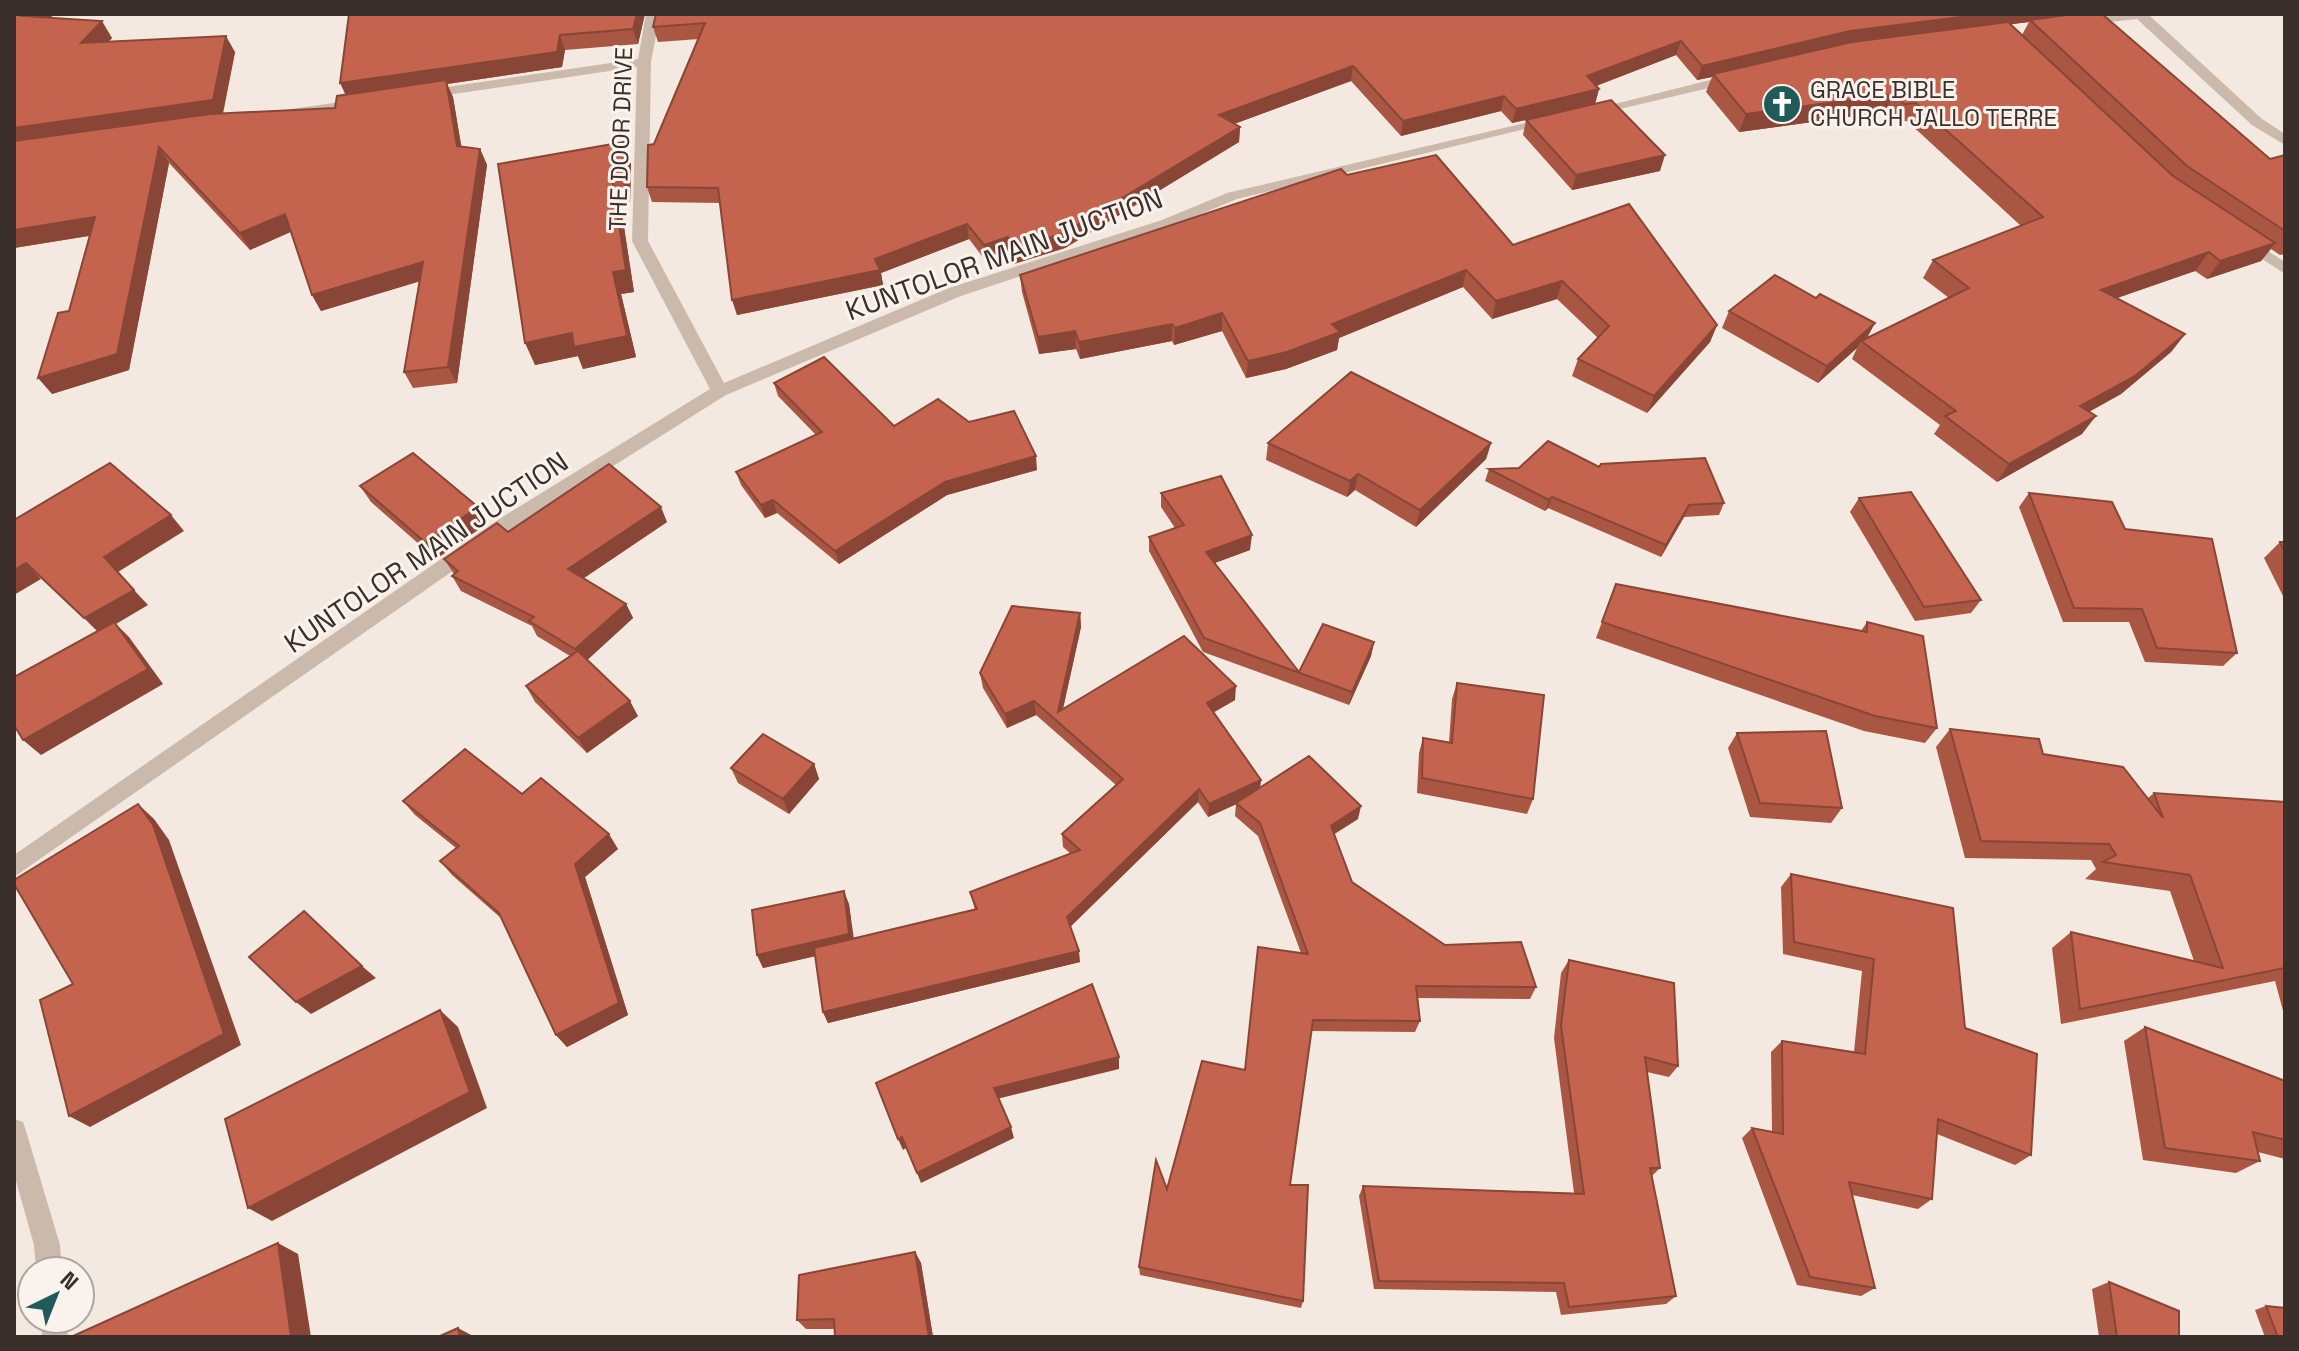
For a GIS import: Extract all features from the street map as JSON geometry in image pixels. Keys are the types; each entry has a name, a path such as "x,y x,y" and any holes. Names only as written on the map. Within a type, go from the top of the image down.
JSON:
{"street":[{"name":"THE DOOR DRIVE","path":"653,14 644,62 640,241 720,391"},
{"path":"2063,23 2143,14 2257,122 2285,141"},
{"path":"408,96 644,62"},
{"name":"KUNTOLOR MAIN JUCTION","path":"14,867 503,526 720,391 955,292 1167,223 1232,196 1752,74"},
{"path":"282,114 376,101"},
{"path":"2233,233 2285,269"},
{"path":"14,1131 48,1255"}],"building":[{"path":"14,14 102,21 81,43 226,36 213,100 14,128"},
{"path":"349,14 637,14 633,29 560,35 557,52 340,83"},
{"path":"656,14 1985,14 1850,31 1702,66 1681,41 1587,76 1599,89 1516,109 1504,96 1403,121 1353,66 1219,115 1240,127 1064,233 1012,249 1008,237 984,245 967,224 875,259 880,270 732,300 718,188 647,187 648,145 654,144 705,23 653,27"},
{"path":"2102,14 2270,159 2285,155 2285,231 2187,166 2030,20"},
{"path":"2008,22 2173,176 2275,243 2220,261 2209,252 2101,290 2185,334 2135,376 2080,406 2096,416 2009,464 1945,416 1956,411 1861,341 1969,288 1933,260 2043,217 1916,103 1904,104 1894,94 1746,114 1713,74 1852,42"},
{"path":"446,80 457,146 480,149 448,367 404,372 423,262 312,295 285,214 240,233 159,147 117,354 38,378 58,313 69,311 95,217 14,230 14,141 210,114 335,108 337,96"},
{"path":"1611,100 1665,155 1576,175 1526,120"},
{"path":"624,142 622,179 612,179 626,270 613,272 627,336 574,347 572,333 525,343 498,164"},
{"path":"1436,155 1513,245 1629,204 1717,325 1654,396 1578,359 1609,326 1562,281 1496,301 1466,270 1332,324 1340,332 1287,352 1248,361 1222,313 1175,328 1172,324 1079,342 1075,331 1038,337 1020,275 1341,169 1347,175"},
{"path":"1775,275 1816,298 1820,294 1875,323 1827,366 1729,311"},
{"path":"824,357 894,426 938,399 969,422 1014,411 1036,456 945,482 835,551 773,500 761,505 736,472 822,432 774,383"},
{"path":"1351,372 1491,443 1420,510 1358,474 1350,481 1268,443"},
{"path":"1548,441 1599,467 1601,464 1705,458 1724,503 1689,505 1666,545 1552,497 1549,500 1489,469 1519,468"},
{"path":"413,453 478,507 426,543 360,486"},
{"path":"110,463 171,515 104,557 134,590 84,618 26,563 14,570 14,520"},
{"path":"609,464 661,507 568,569 626,604 575,649 529,621 534,617 452,576 458,571 444,559 497,523 508,532"},
{"path":"1221,476 1252,535 1206,552 1299,672 1323,624 1374,642 1352,692 1204,638 1149,537 1184,525 1161,493"},
{"path":"1911,492 1981,600 1924,607 1859,498"},
{"path":"2029,493 2112,502 2125,529 2212,539 2237,653 2157,648 2142,609 2074,608"},
{"path":"1616,584 1867,632 1867,622 1923,636 1937,728 1875,716 1602,622"},
{"path":"1012,606 1080,613 1058,712 1184,636 1236,686 1207,703 1261,780 1209,804 1199,789 1067,917 1079,951 823,1012 814,948 977,909 970,892 1080,850 1062,834 1123,779 1034,701 1005,714 980,673"},
{"path":"114,622 148,669 23,740 14,725 14,677"},
{"path":"578,651 630,701 578,738 526,686"},
{"path":"1457,683 1544,695 1533,799 1422,778 1423,738 1452,743"},
{"path":"1950,729 2039,739 2043,754 2123,767 2163,818 2154,793 2285,802 2285,968 2080,1009 2071,932 2223,968 2190,875 2103,862 2116,855 2109,844 1981,841"},
{"path":"1826,731 1842,808 1760,803 1737,733"},
{"path":"763,734 814,764 783,799 731,768"},
{"path":"465,749 522,794 541,778 609,834 575,864 619,1003 556,1035 499,913 440,861 459,846 403,801"},
{"path":"1309,756 1361,806 1331,826 1352,882 1445,945 1521,942 1536,987 1416,986 1420,1021 1313,1020 1290,1185 1308,1185 1303,1301 1139,1267 1156,1160 1167,1189 1202,1061 1245,1070 1258,947 1308,954 1260,823 1236,803"},
{"path":"138,804 153,825 224,1034 69,1116 40,1000 73,984 14,880"},
{"path":"1791,874 1953,908 1965,1028 2037,1054 2031,1155 1938,1119 1932,1199 1849,1182 1875,1288 1810,1277 1752,1128 1783,1134 1782,1041 1865,1054 1874,959 1794,942"},
{"path":"844,891 849,934 757,955 752,910"},
{"path":"304,911 362,966 296,1002 249,957"},
{"path":"1569,960 1674,983 1678,1066 1645,1057 1660,1168 1650,1168 1676,1296 1569,1307 1564,1283 1379,1281 1363,1186 1584,1194 1561,1026"},
{"path":"1092,984 1119,1057 994,1088 1011,1127 917,1173 902,1137 898,1139 876,1083"},
{"path":"440,1010 470,1092 248,1208 225,1119"},
{"path":"2145,1027 2285,1081 2285,1140 2253,1132 2260,1161 2165,1148"},
{"path":"278,1243 291,1337 71,1337 96,1335 96,1326"},
{"path":"915,1252 929,1337 835,1337 834,1319 797,1320 799,1275"},
{"path":"2109,1282 2179,1311 2179,1337 2117,1337"},
{"path":"2266,1306 2285,1308 2285,1337 2278,1337"},
{"path":"458,1328 460,1337 438,1337"}],"place":[{"name":"GRACE BIBLE CHURCH JALLO TERRE","path":"1782,104"}]}
